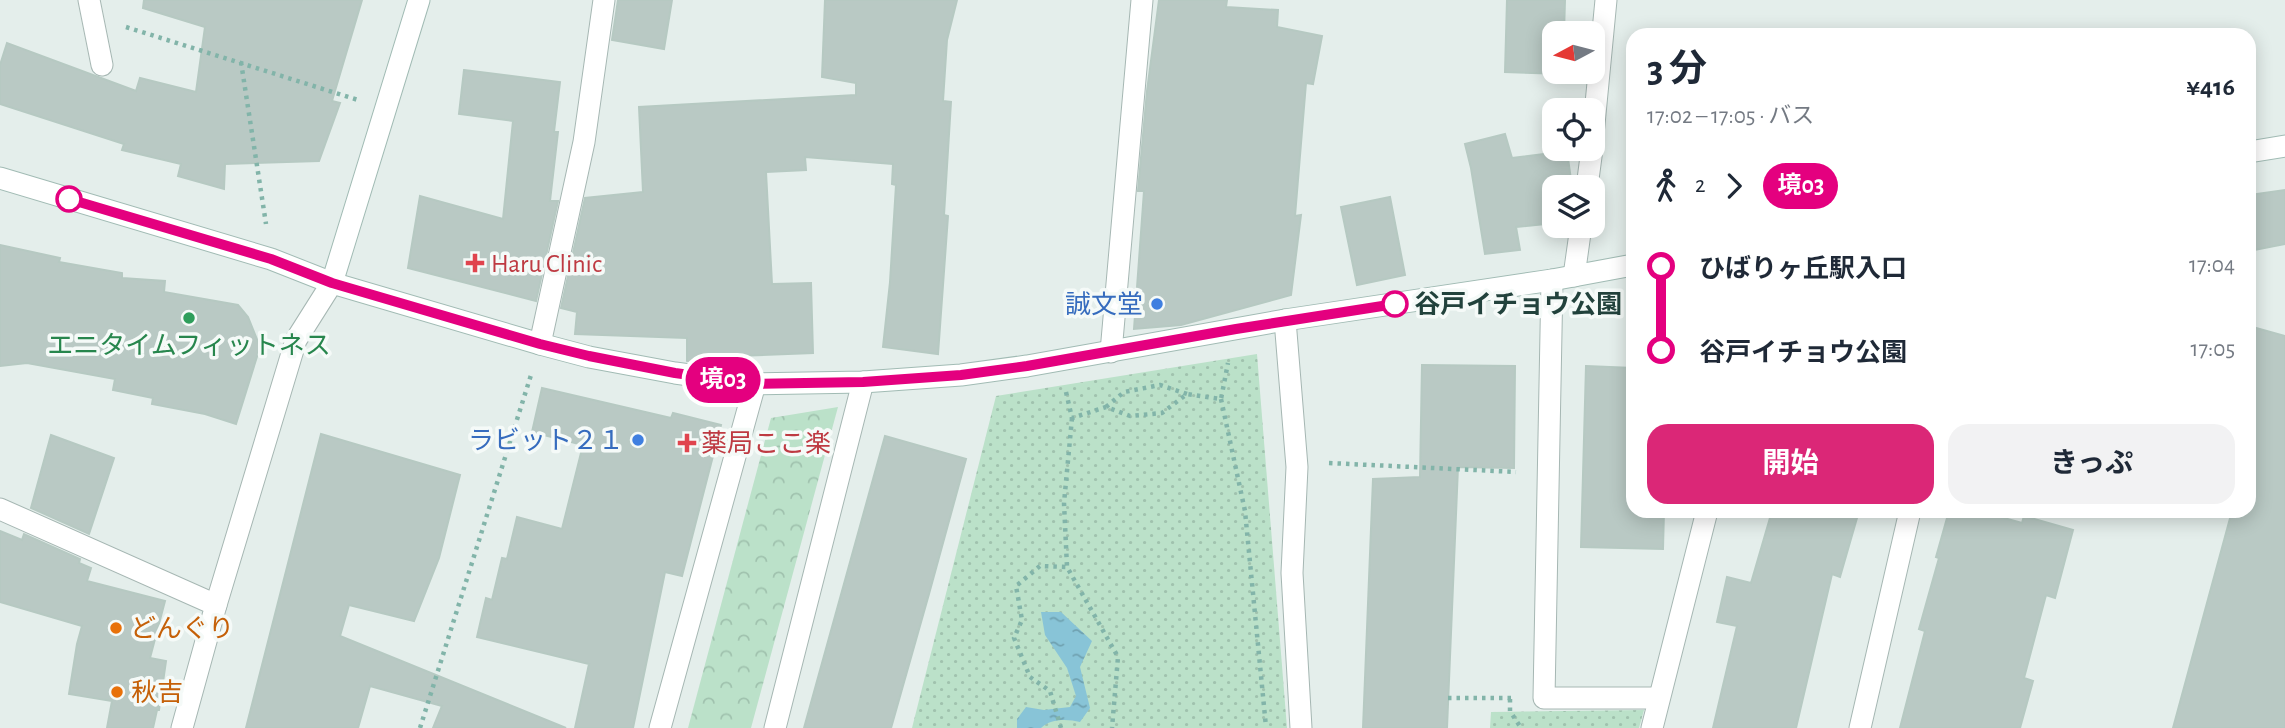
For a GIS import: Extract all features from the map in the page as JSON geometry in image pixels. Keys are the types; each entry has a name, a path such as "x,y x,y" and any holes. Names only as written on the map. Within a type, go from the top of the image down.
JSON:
{"street":[{"path":"182,728 296,340 332,283 419,0"},
{"path":"540,344 584,142 604,0"},
{"path":"1111,352 1142,0"},
{"path":"1597,98 1606,0"},
{"path":"91,9 102,65"},
{"path":"2256,151 2285,146"},
{"path":"0,178 271,259 332,283 540,344 675,373 755,384 863,382 961,375 1626,266"},
{"path":"1574,276 1579,238"},
{"path":"1552,280 1544,698 1660,698"},
{"path":"1286,320 1297,467 1292,573 1301,728"},
{"path":"775,728 863,382"},
{"path":"660,728 755,384"},
{"path":"0,509 216,605"},
{"path":"1652,728 1705,518"},
{"path":"1860,728 1908,518"}],"path":[{"path":"91,9 385,109"},
{"path":"241,62 271,259"},
{"path":"1236,329 1221,399 1245,511 1266,728"},
{"path":"419,728 540,344"},
{"path":"1058,361 1072,418 1064,503 1068,567 1118,657 1112,728"},
{"path":"1072,418 1107,407 1124,392 1160,385 1187,394 1221,399"},
{"path":"1107,407 1130,416 1162,413 1187,394"},
{"path":"1321,462 1548,473"},
{"path":"1060,728 1050,691 1030,677 1014,638 1022,620 1016,586 1040,566 1068,567"},
{"path":"1448,698 1544,698"},
{"path":"1510,698 1510,711 1521,728"}],"green space":[{"path":"1257,354 1287,728 912,728 996,396"},
{"path":"838,407 751,728 688,728 771,418"},
{"path":"1644,710 1639,728 1490,728 1491,712"}],"water":[{"path":"1041,612 1061,612 1092,641 1080,667 1090,708 1080,722 1060,720 1041,728 1017,728 1017,719 1026,707 1044,710 1070,707 1076,696 1067,668 1045,635"}],"building":[{"path":"144,0 362,0 332,101 340,103 319,161 225,164 224,189 178,176 181,164 122,150 124,144 0,104 0,65 7,43 136,91 140,78 196,92 205,27 143,8"},
{"path":"618,0 672,0 664,49 612,40"},
{"path":"825,0 957,0 947,40 943,101 951,102 944,215 948,216 938,354 883,347 896,185 892,184 893,164 805,157 806,170 766,172 772,284 811,283 813,353 736,356 736,364 709,364 687,361 687,338 575,334 577,312 561,308 585,198 643,192 639,107 856,95 856,83 822,77"},
{"path":"1159,0 1227,0 1226,7 1278,10 1277,27 1322,36 1313,84 1306,83 1295,216 1301,215 1291,295 1181,325 1134,329 1144,191 1138,191"},
{"path":"1507,0 1565,0 1564,21 1542,21 1542,73 1505,72"},
{"path":"464,70 560,82 554,132 558,132 550,201 558,201 536,301 408,268 420,196 503,219 513,121 459,114"},
{"path":"1505,134 1512,158 1542,154 1542,161 1568,161 1570,175 1542,175 1542,224 1516,227 1520,250 1485,254 1465,144"},
{"path":"2285,190 2285,244 2256,250 2256,194"},
{"path":"1390,197 1405,275 1357,285 1341,207"},
{"path":"0,245 60,258 59,262 122,273 122,278 165,281 164,292 238,305 248,317 260,347 236,424 205,414 152,404 153,398 113,390 115,379 27,363 0,366"},
{"path":"2256,328 2285,336 2285,728 2173,728 2230,518 2256,518"},
{"path":"1422,365 1515,366 1514,468 1458,467 1447,728 1363,728 1373,479 1420,477"},
{"path":"1586,366 1626,368 1626,518 1664,518 1663,549 1581,547"},
{"path":"542,388 671,418 673,413 721,425 682,576 665,572 633,728 575,728 589,664 477,637 486,598 492,600 502,558 507,559 517,517 562,529 583,445 532,432"},
{"path":"321,434 460,475 439,558 414,621 349,605 340,636 566,728 433,728 442,706 370,686 358,728 246,728"},
{"path":"51,435 114,458 89,534 31,508"},
{"path":"885,436 966,459 929,594 891,728 804,728"},
{"path":"1770,518 1857,518 1840,577 1832,574 1796,728 1713,728 1737,626 1717,622 1727,577 1751,583"},
{"path":"1947,518 2004,518 2022,523 2023,518 2031,518 2073,530 2055,598 2046,595 2024,678 2033,681 2020,728 1900,728 1925,631 1919,629 1939,558 1936,557"},
{"path":"0,531 22,540 24,534 80,559 79,563 91,568 87,581 165,601 150,658 166,661 159,710 153,728 107,728 112,701 69,694 82,626 0,602"}],"bus line":[{"name":"境03","path":"69,199 271,259 332,283 540,344 675,373 755,384 863,382 961,375 1395,304"}],"place":[{"name":"Haru Clinic","path":"475,263"},
{"name":"誠文堂","path":"1157,304"},
{"name":"谷戸イチョウ公園","path":"1395,304"},
{"name":"エニタイムフィットネス","path":"189,318"},
{"name":"ラビット２１","path":"638,440"},
{"name":"薬局ここ楽","path":"687,443"},
{"name":"どんぐり","path":"116,628"},
{"name":"秋吉","path":"117,692"}]}
